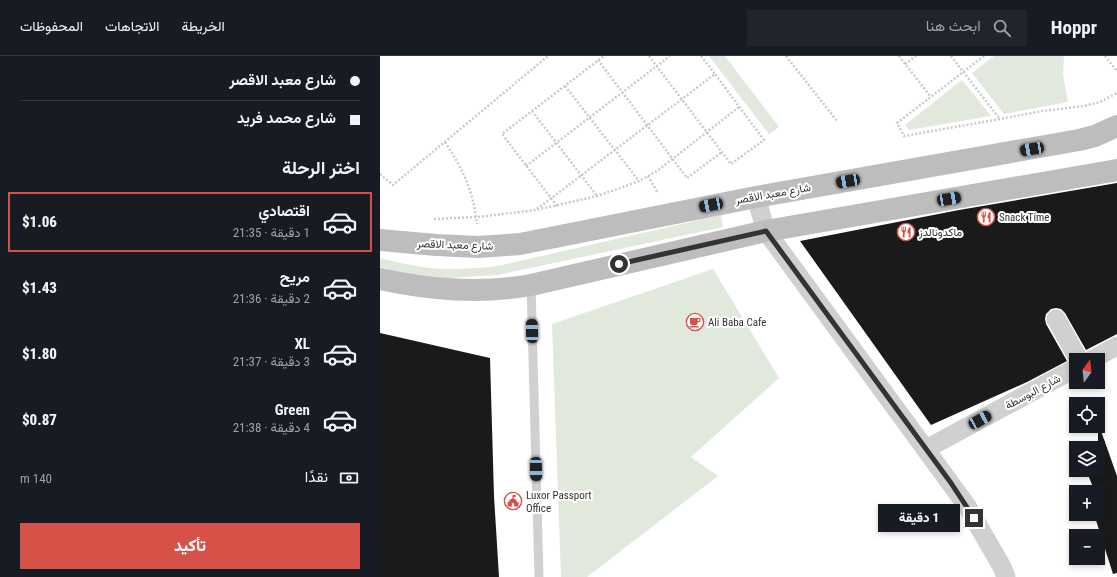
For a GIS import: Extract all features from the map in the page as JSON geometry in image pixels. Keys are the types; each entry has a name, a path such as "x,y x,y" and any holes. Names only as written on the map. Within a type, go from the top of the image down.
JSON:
{"main road":[{"name":"شارع معبد الاقصر","path":"380,240 479,247 520,244 756,197 1079,140 1095,136 1117,126"},
{"path":"380,279 426,287 452,289 504,289 531,285 766,231 1117,170"}],"street":[{"path":"756,197 766,231 967,506 1002,567 1006,577"},
{"path":"1056,319 1075,353"},
{"path":"1104,353 1117,346"},
{"name":"شارع البوسطة","path":"926,449 1069,372"}],"lane":[{"path":"531,285 539,577"}],"path":[{"path":"380,174 393,185 548,56"},
{"path":"558,206 502,134 604,56"},
{"path":"649,56 731,164 764,140 701,56"},
{"path":"526,166 670,56"},
{"path":"786,56 837,121"},
{"path":"899,56 931,97"},
{"path":"905,64 916,56"},
{"path":"951,56 1000,120"},
{"path":"984,56 897,123 904,136 1000,120 1042,111 1084,106 1100,102 1117,93"},
{"path":"1105,56 1117,71"},
{"path":"598,60 687,178 722,152"},
{"path":"536,210 715,74"},
{"path":"565,86 639,181"},
{"path":"426,220 476,218 558,206 597,196 639,181 657,170 739,107"},
{"path":"532,111 597,196"},
{"path":"445,142 467,181 472,196 479,247"}],"shaded area":[{"path":"709,56 725,56 779,127 769,134"},
{"path":"994,56 1064,56 1063,75 1068,102 1004,114 972,73"},
{"path":"962,80 991,116 909,130 905,125"},
{"path":"721,215 723,227 498,275 448,278 404,273 380,267 380,258 437,269 467,269 498,266"},
{"path":"713,269 779,378 691,457 718,476 587,577 561,577 552,324"}],"building":[{"path":"1117,183 1117,334 1086,350 1065,313 1061,309 1051,309 1046,314 1046,324 1067,361 1027,382 931,425 800,241 959,210"},
{"path":"380,333 490,358 494,496 499,577 380,577"},
{"path":"1098,433 1102,433 1105,441 1098,441"},
{"path":"1105,442 1117,476 1117,573 1113,574 1105,549 1105,529 1099,529 1096,521 1105,521 1105,485 1092,485 1089,477 1105,477"}],"place":[{"name":"Snack Time","path":"986,217"},
{"name":"ماكدونالدز","path":"906,232"},
{"name":"Ali Baba Cafe","path":"695,322"},
{"name":"Luxor Passport Office","path":"513,501"}],"route":[{"path":"619,264 766,231 951,483 974,518"}]}
